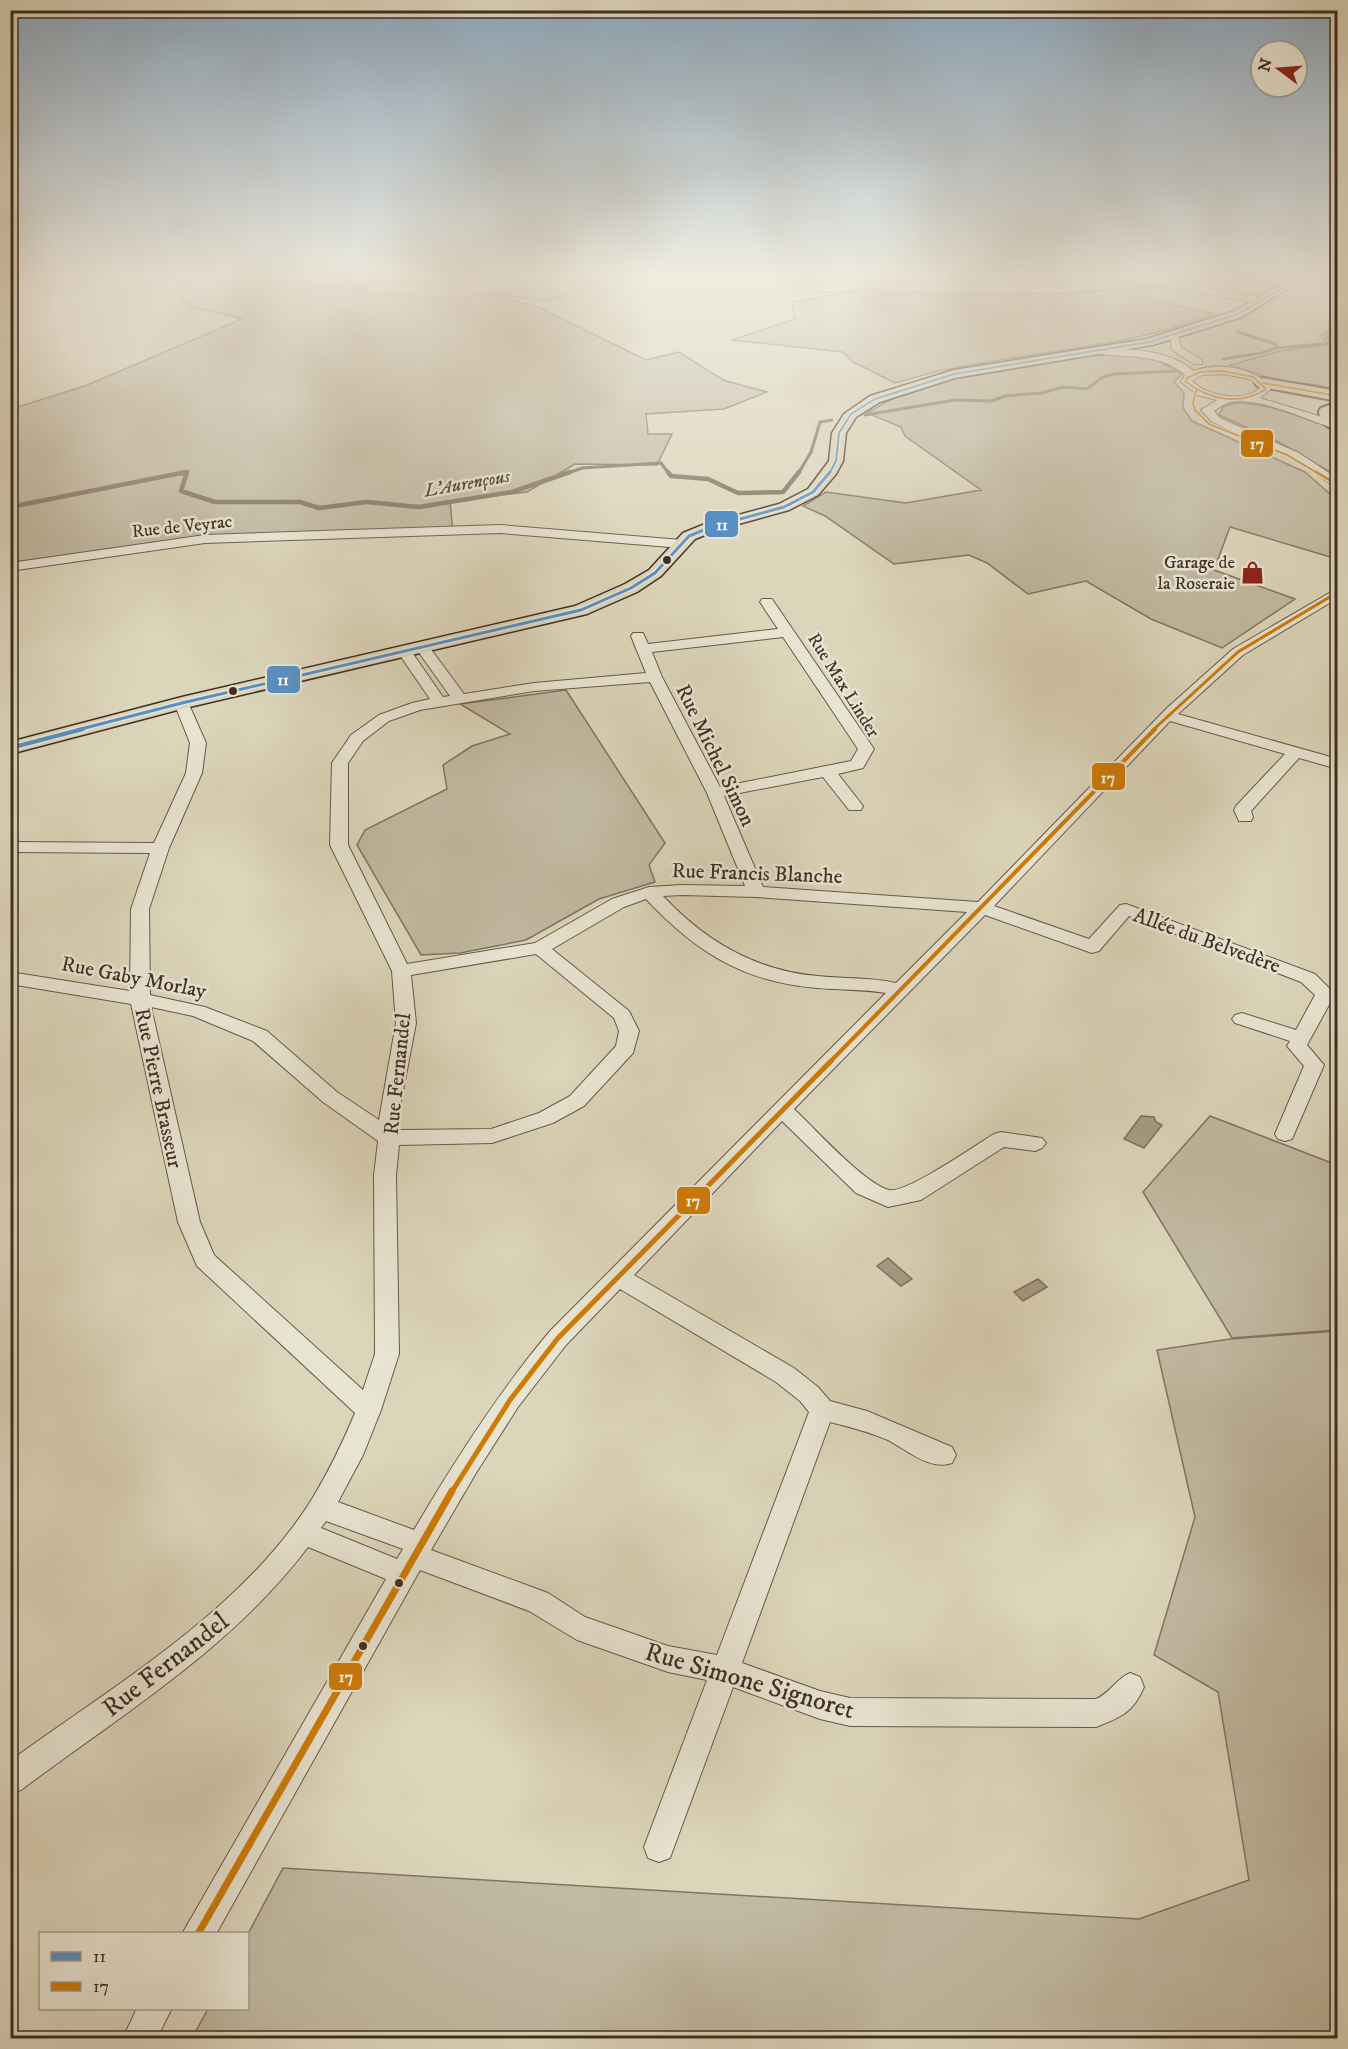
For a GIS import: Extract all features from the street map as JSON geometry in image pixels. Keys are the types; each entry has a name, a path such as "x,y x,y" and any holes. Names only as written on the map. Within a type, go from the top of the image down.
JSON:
{"highway":[{"path":"1264,388 1338,398"},
{"path":"1336,425 1327,417 1327,411 1338,407"}],"main road":[{"path":"10,748 182,703 581,610 631,588 656,573 689,536 711,527 784,507 813,492 831,471 836,461 839,433 851,414 875,399 914,385 975,371"}],"street":[{"path":"1188,371 1192,375"},
{"path":"1293,410 1247,375 1223,371 1192,375 1187,378 1186,382 1196,391 1229,398 1247,398 1293,410 1336,425"},
{"path":"1247,398 1264,388"},
{"path":"1196,391 1192,398 1194,410 1203,421 1255,441 1322,473"},
{"path":"1229,398 1207,410 1209,415 1215,420 1295,455 1338,485"},
{"name":"Rue de Veyrac","path":"10,567 205,539 500,529 682,544"},
{"path":"199,1932 412,1558 496,1417 524,1377 558,1338 1168,716 1238,652 1338,592"},
{"name":"Rue Max Linder","path":"715,793 857,765 866,749 766,603"},
{"name":"Rue Max Linder","path":"641,642 787,632"},
{"name":"Rue Michel Simon","path":"641,642 655,677 715,793 756,892"},
{"path":"413,649 450,700"},
{"path":"413,649 450,700"},
{"name":"Rue Fernandel","path":"10,1779 194,1645 242,1604 275,1569 321,1508 350,1455 369,1410 387,1354 385,1175 390,1138 388,1112 406,1023 401,971 339,845 340,763 357,738 384,718 417,706 534,687 655,677"},
{"name":"Rue Pierre Brasseur","path":"182,703 198,743 197,753 194,774 160,848 140,909 140,999 189,1222 205,1260 369,1410"},
{"path":"1168,716 1338,764"},
{"path":"1245,817 1242,810 1296,752"},
{"path":"827,771 855,806"},
{"path":"10,847 160,848"},
{"name":"Rue Francis Blanche","path":"401,971 540,948 618,903 649,892 682,890 756,892 982,908"},
{"path":"649,892 685,929 724,955 766,972 805,981 882,984 900,991"},
{"name":"Allée du Belvedère","path":"982,908 1092,947 1126,909 1308,978 1325,994 1301,1038"},
{"path":"390,1138 492,1136 546,1118 577,1101 626,1048 629,1031 622,1015 540,948"},
{"name":"Rue Gaby Morlay","path":"10,978 198,1011 260,1036 330,1097 390,1138"},
{"path":"1242,1019 1301,1038 1297,1047 1314,1065 1285,1134"},
{"path":"783,1110 864,1187 888,1199 914,1194 1001,1139 1035,1143"},
{"path":"619,1277 785,1375 809,1394 822,1410 858,1418 897,1433 927,1450 943,1455"},
{"path":"659,1847 822,1410"},
{"path":"321,1508 412,1558"},
{"path":"304,1533 412,1558"},
{"name":"Rue Simone Signoret","path":"412,1558 538,1602 577,1627 668,1659 725,1670 820,1705 850,1712 1096,1713 1114,1706 1130,1687"},
{"path":"139,2038 155,2010"}],"shaded area":[{"path":"121,371 708,371 723,380 767,392 724,409 646,414 648,434 672,434 657,465 575,464 527,492 450,501 453,533 193,537 11,565 11,409 85,386"},
{"path":"870,371 940,371 938,371 895,383"},
{"path":"1000,371 1176,371 1182,374 1174,382 1184,393 1183,408 1192,421 1305,472 1338,501 1337,559 1230,527 1214,570 1295,599 1222,648 1151,619 1086,581 1028,594 987,563 969,555 894,564 825,516 803,506 826,492 906,503 981,490 905,436 901,427 867,413 897,396 956,378"},
{"path":"1248,371 1337,371 1337,391 1317,385 1280,381"},
{"path":"1234,403 1273,408 1337,430 1337,476 1275,440 1219,415 1223,407"},
{"path":"566,690 665,843 649,865 655,882 599,899 526,940 460,953 421,955 357,845 365,830 447,789 443,765 472,746 510,734 460,704"},
{"path":"1141,1116 1154,1117 1156,1122 1162,1125 1144,1148 1124,1139"},
{"path":"1210,1116 1337,1165 1337,1330 1232,1338 1143,1192"},
{"path":"888,1258 912,1279 901,1286 877,1266"},
{"path":"1038,1279 1047,1287 1023,1301 1014,1292"},
{"path":"1337,1331 1337,2038 192,2038 207,2010 249,2010 249,1932 283,1868 1139,1919 1249,1880 1218,1692 1154,1655 1195,1517 1157,1350 1230,1339"}],"waterway":[{"name":"L'Aurençous","path":"865,415 955,400 992,401 1005,396 1042,393 1063,387 1087,389 1103,377 1114,374 1175,371"},
{"name":"L'Aurençous","path":"798,474 811,452 820,422 832,420"},
{"name":"L'Aurençous","path":"565,474 582,468 661,463 669,474"},
{"name":"L'Aurençous","path":"10,507 186,472"},
{"name":"L'Aurençous","path":"187,472 181,491 215,502 300,502 319,508 367,502 419,507 512,492 570,472"},
{"name":"L'Aurençous","path":"668,472 671,476 708,479 738,493 783,492 799,472"},
{"name":"L'Aurençous","path":"178,474 186,474"}],"transit line":[{"name":"11","path":"10,748 182,703 581,610 631,588 655,573 689,536 711,527 784,507 813,492 831,471 836,461 839,433 851,414 875,399 954,374 975,371"},
{"name":"17","path":"1223,371 1253,377 1266,389 1247,398 1225,399 1204,393 1186,382 1187,378 1200,372 1223,371"},
{"name":"17","path":"1263,383 1338,396"},
{"name":"17","path":"1196,391 1193,403 1195,410 1209,424 1287,455 1338,485"},
{"name":"17","path":"199,1932 467,1465 510,1400 558,1338 982,908 1172,711 1238,652 1338,592"}],"place":[{"name":"Garage de la Roseraie","path":"1253,572"}]}
